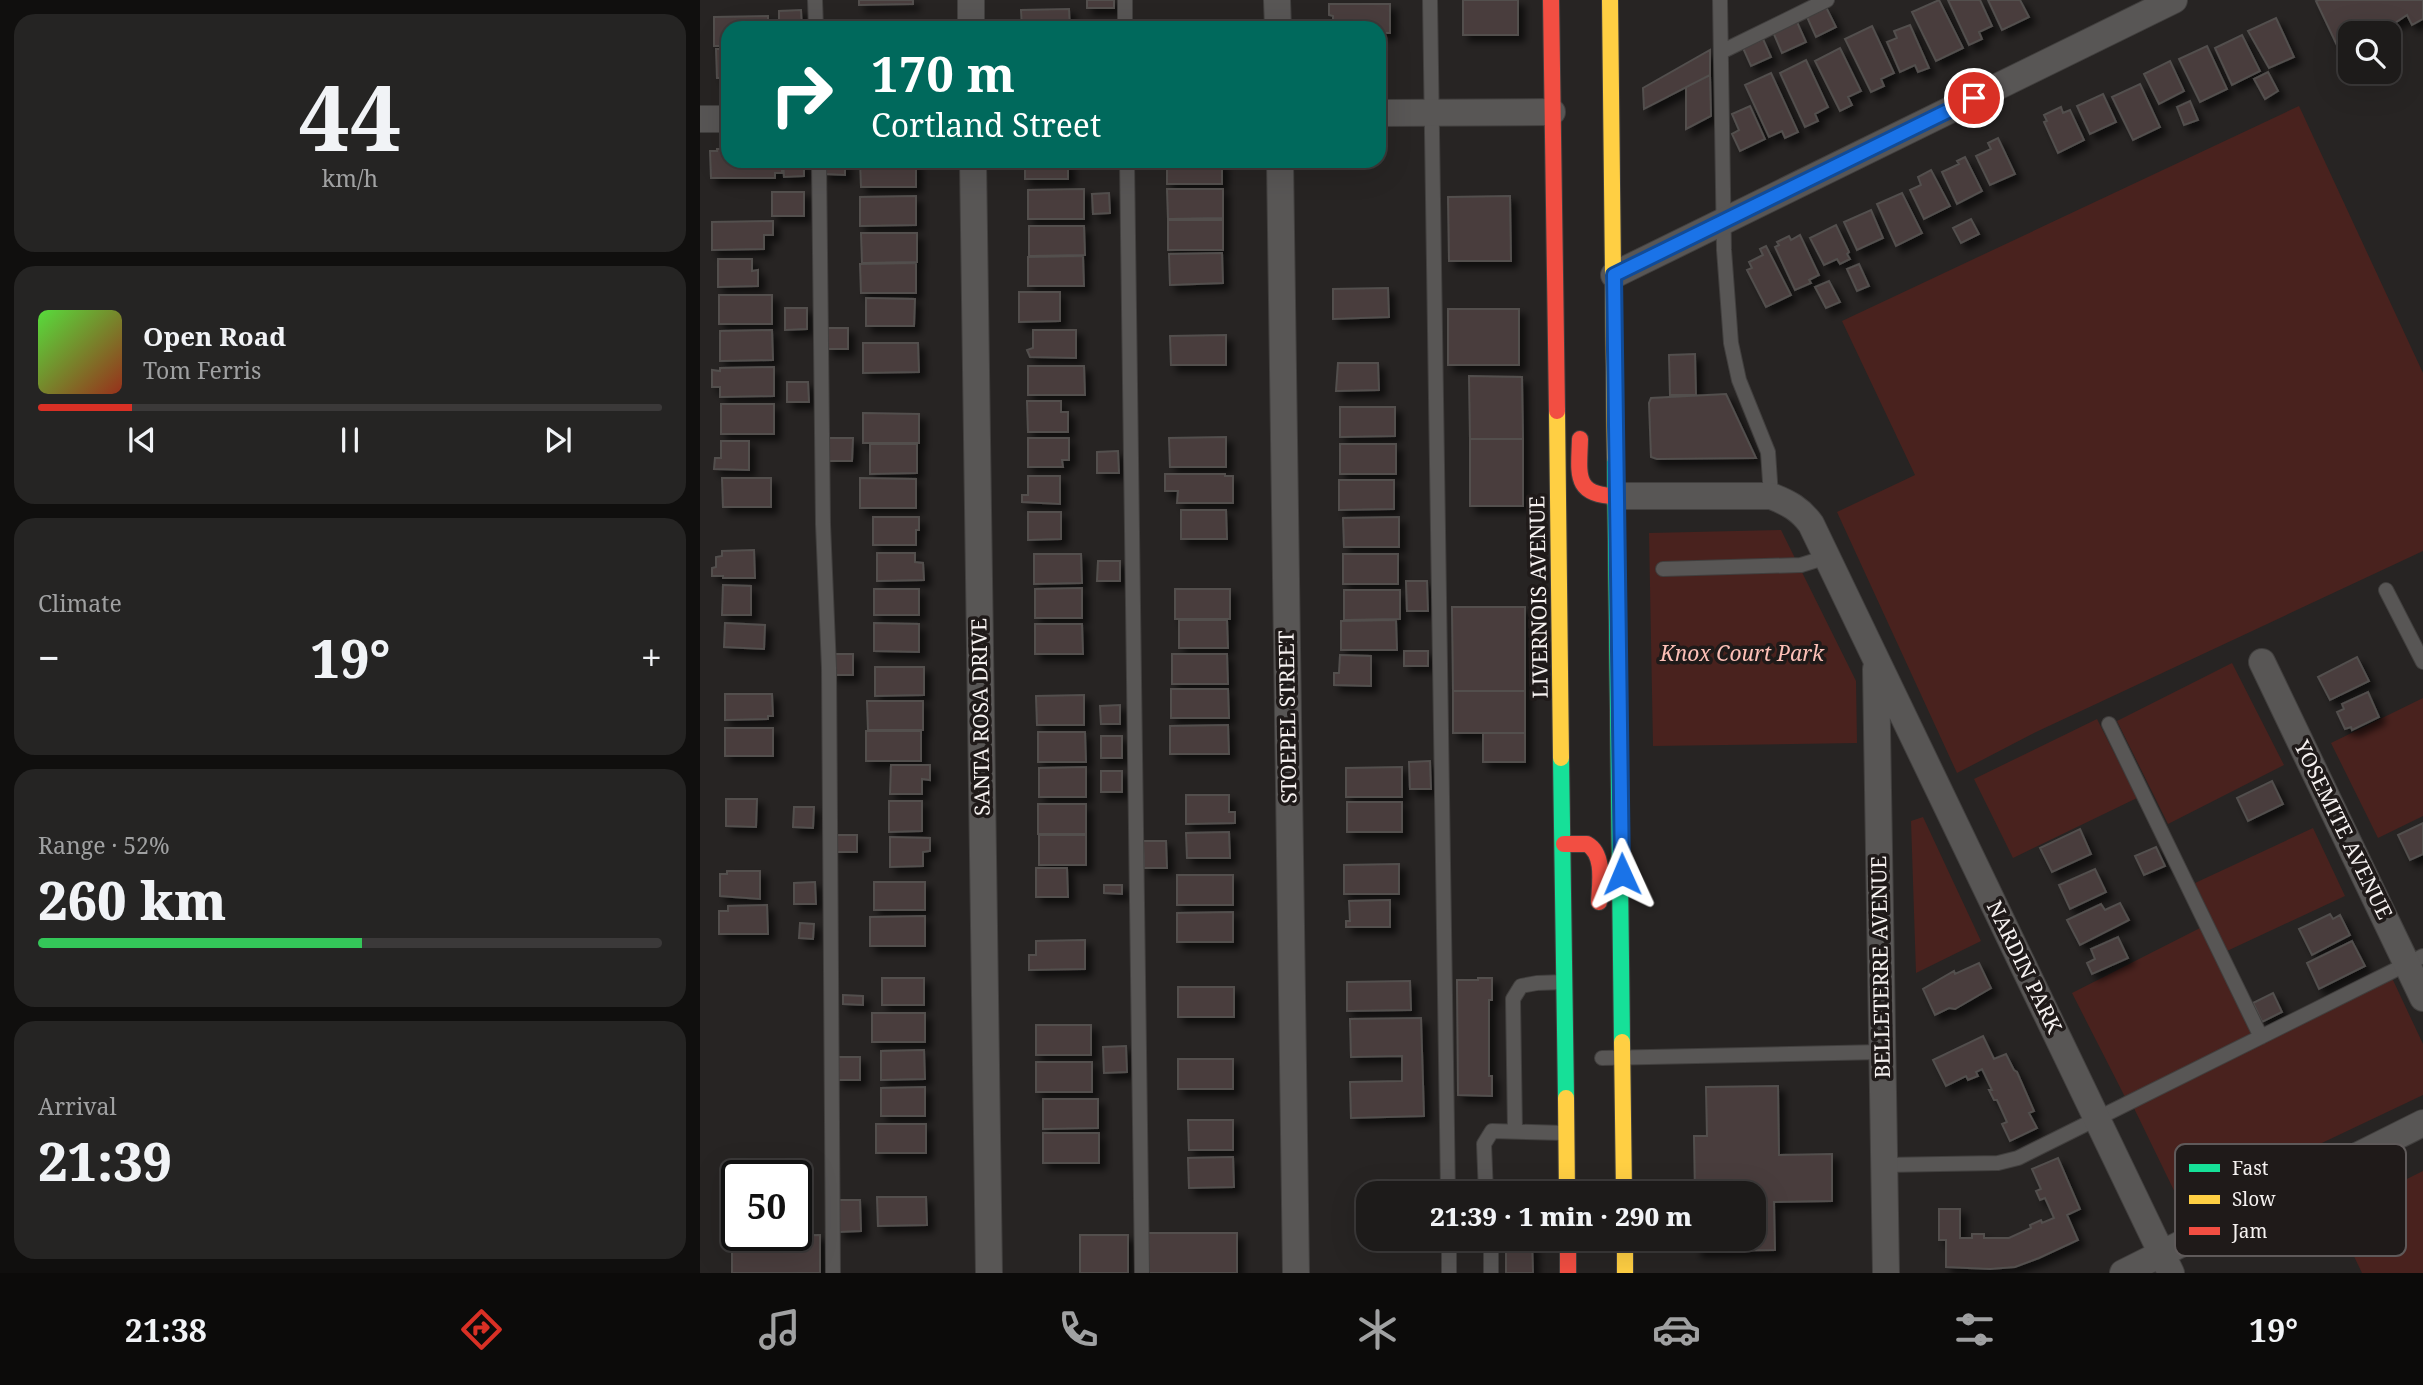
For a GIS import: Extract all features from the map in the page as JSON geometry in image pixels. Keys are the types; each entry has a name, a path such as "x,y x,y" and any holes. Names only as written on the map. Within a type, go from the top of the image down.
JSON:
{"main road":[{"name":"LIVERNOIS AVENUE","path":"1551,0 1567,1181"},
{"path":"1610,0 1624,1181"},
{"path":"1554,226 1570,274"},
{"path":"1579,419 1582,485 1596,497 1617,496"},
{"path":"1564,844 1585,844 1595,850 1599,863 1600,919"},
{"path":"1604,1063 1624,1156"},
{"path":"1568,1251 1569,1273"},
{"path":"1625,1251 1625,1273"}],"street":[{"path":"971,0 971,21"},
{"path":"1277,0 1278,21"},
{"path":"1614,275 2174,0"},
{"path":"1386,113 1552,112"},
{"path":"700,120 721,119"},
{"name":"SANTA ROSA DRIVE","path":"973,168 989,1273"},
{"name":"STOEPEL STREET","path":"1280,168 1296,1273"},
{"path":"1617,496 1771,496"},
{"name":"NARDIN PARK","path":"1771,496 1791,504 1811,524 2167,1263"},
{"name":"BELLETERRE AVENUE","path":"1876,660 1886,1273"},
{"name":"YOSEMITE AVENUE","path":"2262,662 2415,960 2423,998"},
{"path":"2385,1144 2423,1123"},
{"path":"2123,1273 2167,1263"}],"lane":[{"path":"816,0 816,21"},
{"path":"1125,0 1125,21"},
{"path":"1430,0 1448,1181"},
{"path":"1720,0 1724,250 1731,343 1739,380 1768,452 1771,496"},
{"path":"1721,52 1827,0"},
{"path":"819,168 823,524 829,668 833,1273"},
{"path":"1127,168 1142,1273"},
{"path":"1663,569 1801,565 1827,557"},
{"path":"2386,590 2423,662"},
{"path":"2109,724 2261,1037"},
{"path":"1884,1165 1998,1163 2018,1158 2415,960"},
{"path":"1516,1131 1514,999 1521,986 1537,982 1565,982"},
{"path":"1604,1063 1623,1056 1882,1052"},
{"path":"1485,1181 1484,1144 1492,1131 1567,1133"},
{"path":"1449,1251 1449,1273"},
{"path":"1491,1251 1491,1273"}],"green space":[{"path":"2299,106 2423,373 2423,551 2036,732 1957,773 1837,512 1915,475 1842,321"},
{"name":"Knox Court Park","path":"1781,530 1856,681 1857,743 1653,746 1649,533"},
{"path":"2232,663 2284,765 2168,824 2117,721"},
{"path":"2423,698 2423,816 2378,838 2331,743"},
{"path":"2097,719 2137,798 2013,858 1974,779"},
{"path":"1923,817 1981,941 1916,973 1911,821"},
{"path":"2313,828 2345,896 2227,951 2195,883"},
{"path":"2200,928 2253,1033 2125,1097 2072,993"},
{"path":"2392,978 2423,1044 2423,1095 2320,1144 2175,1144 2175,1193 2131,1102"},
{"path":"2423,1171 2423,1273 2362,1273 2354,1256 2406,1256 2406,1179"}],"building":[{"path":"859,0 913,0 913,4 859,5"},
{"path":"1087,0 1114,0 1114,8 1087,8"},
{"path":"1463,0 1518,0 1518,35 1463,35"},
{"path":"1939,0 1963,48 1936,61 1912,12"},
{"path":"1948,0 1980,0 1992,26 1979,32 1982,39 1969,45"},
{"path":"1988,0 2020,0 2029,17 2002,30"},
{"path":"2423,0 2423,19 2412,25 2407,15 2398,21 2338,21 2338,47 2316,1"},
{"path":"1329,4 1390,4 1390,33 1386,33 1386,21 1333,21 1333,16 1329,15"},
{"path":"1826,7 1836,27 1816,37 1807,17"},
{"path":"1069,9 1070,21 1022,21 1021,10"},
{"path":"801,10 802,21 779,21 779,11"},
{"path":"768,16 768,21 721,21 721,46 714,46 714,17"},
{"path":"2276,18 2294,57 2269,68 2248,31"},
{"path":"1797,22 1806,42 1782,53 1773,32"},
{"path":"1910,25 1929,68 1918,72 1915,65 1900,72 1887,42 1897,38 1894,31"},
{"path":"1872,26 1894,73 1881,79 1884,86 1871,92 1845,39"},
{"path":"2242,35 2260,71 2232,85 2215,48"},
{"path":"1763,39 1771,57 1751,66 1743,48"},
{"path":"2207,46 2227,89 2200,102 2179,59"},
{"path":"1840,48 1861,91 1848,97 1852,105 1840,111 1815,61"},
{"path":"716,49 721,49 721,78 717,78"},
{"path":"1710,50 1710,75 1644,109 1643,88"},
{"path":"1806,60 1828,107 1815,114 1818,121 1805,127 1780,73"},
{"path":"2170,61 2184,91 2159,104 2144,74"},
{"path":"2268,72 2278,91 2265,99 2254,79"},
{"path":"1771,73 1798,132 1785,138 1782,131 1769,137 1745,85"},
{"path":"1710,75 1711,116 1686,129 1686,87"},
{"path":"2140,84 2160,127 2133,140 2112,97"},
{"path":"2103,94 2116,122 2090,134 2077,106"},
{"path":"2190,101 2198,120 2184,125 2177,107"},
{"path":"1750,106 1765,139 1740,151 1732,134 1739,130 1732,114"},
{"path":"2061,107 2063,113 2070,110 2084,140 2058,153 2044,122 2047,121 2044,115"},
{"path":"1998,138 2015,174 1990,185 1976,156 1991,149 1988,143"},
{"path":"721,149 721,168 782,168 782,173 775,173 775,178 711,178 710,151"},
{"path":"1965,157 1982,191 1957,204 1942,172 1959,164 1957,161"},
{"path":"783,168 804,168 804,176 784,177"},
{"path":"824,168 845,168 845,175 824,174"},
{"path":"860,168 916,168 916,187 861,187"},
{"path":"1025,168 1068,168 1068,179 1025,179"},
{"path":"1167,168 1222,168 1222,184 1167,184"},
{"path":"1931,170 1950,206 1924,219 1910,190 1921,185 1918,177"},
{"path":"1084,189 1084,219 1028,219 1028,190"},
{"path":"1167,189 1223,189 1223,218 1168,219"},
{"path":"772,192 804,192 804,216 772,216"},
{"path":"1109,193 1110,213 1093,214 1092,194"},
{"path":"1902,193 1922,233 1896,246 1877,204"},
{"path":"916,196 916,225 860,226 860,197"},
{"path":"1510,196 1511,261 1449,261 1448,197"},
{"path":"1871,210 1883,238 1857,250 1844,222"},
{"path":"1971,219 1979,234 1961,243 1953,228"},
{"path":"1168,220 1223,220 1223,250 1168,250"},
{"path":"773,221 773,235 764,235 764,249 712,250 712,222"},
{"path":"1836,225 1850,259 1840,264 1837,259 1824,265 1810,238"},
{"path":"1029,226 1084,226 1085,255 1029,256"},
{"path":"861,233 917,233 917,262 862,263"},
{"path":"1800,235 1819,275 1809,280 1811,283 1795,290 1775,247 1779,245 1777,242 1789,236 1791,240"},
{"path":"1766,246 1791,295 1766,307 1747,270 1752,268 1749,262 1763,255 1760,249"},
{"path":"1222,253 1223,283 1170,285 1169,254"},
{"path":"1083,256 1084,286 1028,286 1028,257"},
{"path":"718,259 752,259 752,271 758,270 758,286 718,287"},
{"path":"916,263 916,293 861,293 860,264"},
{"path":"1859,264 1869,286 1857,291 1847,269"},
{"path":"1829,281 1840,302 1826,308 1815,287"},
{"path":"1388,288 1389,317 1333,319 1333,289"},
{"path":"1019,292 1060,292 1060,321 1019,322"},
{"path":"719,295 772,295 772,324 719,324"},
{"path":"866,298 915,299 914,326 866,326"},
{"path":"785,308 807,308 807,329 785,330"},
{"path":"1448,309 1519,309 1519,365 1448,365"},
{"path":"827,328 848,328 848,349 827,349"},
{"path":"772,330 773,360 720,361 720,331"},
{"path":"1033,330 1076,330 1076,358 1030,357 1027,350 1033,348"},
{"path":"1226,335 1226,365 1171,365 1170,336"},
{"path":"863,343 918,343 919,372 863,373"},
{"path":"1695,354 1696,395 1670,395 1669,355"},
{"path":"1338,363 1378,363 1379,390 1336,391"},
{"path":"1028,366 1084,366 1085,395 1028,395"},
{"path":"774,367 774,396 720,397 720,387 712,387 712,370"},
{"path":"1469,376 1522,377 1523,439 1470,439"},
{"path":"787,382 808,382 809,402 787,402"},
{"path":"1726,394 1756,458 1651,457 1651,398"},
{"path":"1027,401 1061,401 1061,412 1068,412 1068,432 1028,432"},
{"path":"721,404 774,404 774,434 721,434"},
{"path":"1340,407 1395,407 1395,436 1340,437"},
{"path":"863,413 919,414 919,443 863,443"},
{"path":"1226,437 1226,467 1170,467 1169,438"},
{"path":"828,438 853,438 852,461 828,461"},
{"path":"1028,438 1069,438 1069,460 1062,460 1063,467 1028,467"},
{"path":"1470,439 1523,439 1523,506 1470,506"},
{"path":"721,441 749,441 749,470 714,469 715,458 721,458"},
{"path":"870,444 917,444 917,473 870,474"},
{"path":"1340,444 1396,444 1396,474 1340,474"},
{"path":"1118,451 1119,473 1097,473 1097,452"},
{"path":"1165,474 1233,476 1233,503 1177,503 1178,491 1165,491"},
{"path":"1028,476 1060,476 1060,504 1022,502 1022,495 1028,495"},
{"path":"722,478 771,478 771,507 723,507"},
{"path":"860,478 916,479 916,508 860,508"},
{"path":"1339,480 1394,480 1394,509 1339,510"},
{"path":"1181,510 1226,510 1227,539 1181,539"},
{"path":"1028,512 1061,512 1061,539 1028,540"},
{"path":"873,517 919,517 916,545 873,545"},
{"path":"1399,517 1399,547 1344,547 1343,518"},
{"path":"754,550 755,578 712,576 716,557 722,556 722,551"},
{"path":"877,553 915,553 915,562 923,563 924,580 877,581"},
{"path":"1034,554 1081,554 1082,583 1034,584"},
{"path":"1343,554 1398,554 1398,584 1343,584"},
{"path":"1098,561 1120,561 1120,581 1097,581"},
{"path":"1406,581 1427,581 1428,611 1407,611"},
{"path":"723,585 751,586 751,615 722,615"},
{"path":"1082,588 1082,618 1035,618 1035,589"},
{"path":"874,589 919,589 919,615 874,615"},
{"path":"1175,589 1230,589 1230,619 1175,619"},
{"path":"1344,590 1400,590 1400,619 1344,620"},
{"path":"1452,607 1525,607 1525,691 1453,691"},
{"path":"1179,620 1227,620 1228,648 1179,648"},
{"path":"1396,620 1397,650 1341,650 1341,621"},
{"path":"725,623 765,625 764,649 724,647"},
{"path":"874,623 919,624 919,652 874,651"},
{"path":"1035,624 1082,624 1083,654 1035,654"},
{"path":"1404,651 1428,651 1428,666 1404,666"},
{"path":"832,654 853,654 853,675 832,675"},
{"path":"1172,654 1227,654 1228,684 1172,684"},
{"path":"1340,655 1371,656 1371,686 1334,685 1334,673 1339,673"},
{"path":"2357,657 2369,681 2330,700 2318,677"},
{"path":"875,667 924,667 924,695 875,696"},
{"path":"1171,689 1228,689 1229,718 1171,718"},
{"path":"1453,691 1525,691 1525,733 1453,733"},
{"path":"2368,692 2379,717 2352,730 2351,727 2345,729 2337,712 2344,709 2342,704"},
{"path":"725,694 772,694 773,716 768,716 768,719 725,720"},
{"path":"1084,695 1084,725 1037,725 1036,696"},
{"path":"867,701 923,701 923,730 868,730"},
{"path":"1120,705 1120,724 1101,724 1100,706"},
{"path":"1228,725 1229,754 1170,754 1170,726"},
{"path":"725,728 773,728 773,756 725,756"},
{"path":"866,731 921,731 921,761 866,761"},
{"path":"1038,732 1085,732 1086,762 1038,762"},
{"path":"1483,733 1525,733 1525,762 1483,762"},
{"path":"1101,736 1122,736 1122,758 1101,758"},
{"path":"1430,761 1431,789 1410,789 1409,762"},
{"path":"891,765 930,765 930,780 922,779 922,794 890,794"},
{"path":"1086,767 1086,797 1039,797 1039,768"},
{"path":"1402,767 1402,797 1346,797 1346,768"},
{"path":"1101,771 1122,771 1122,792 1101,792"},
{"path":"2272,781 2283,804 2248,821 2237,798"},
{"path":"1186,795 1229,795 1229,812 1235,812 1235,823 1186,824"},
{"path":"726,799 757,799 756,827 726,826"},
{"path":"889,801 922,801 922,831 889,832"},
{"path":"1347,802 1402,802 1402,832 1347,832"},
{"path":"1038,804 1086,804 1086,834 1038,834"},
{"path":"794,807 814,807 813,828 793,827"},
{"path":"2423,823 2423,854 2410,860 2398,835"},
{"path":"2080,829 2091,854 2052,872 2040,848"},
{"path":"1229,832 1230,858 1187,858 1186,833"},
{"path":"836,835 857,835 857,852 836,852"},
{"path":"1039,835 1086,835 1086,865 1039,865"},
{"path":"890,837 930,838 930,851 923,852 923,866 890,867"},
{"path":"1143,841 1166,841 1167,868 1144,868"},
{"path":"2156,847 2165,866 2144,875 2135,856"},
{"path":"1399,864 1399,894 1344,894 1344,865"},
{"path":"1036,868 1067,868 1068,897 1036,897"},
{"path":"2095,869 2106,892 2070,909 2059,885"},
{"path":"727,871 760,871 760,899 720,896 720,874 727,874"},
{"path":"1177,875 1233,875 1233,905 1177,905"},
{"path":"815,882 816,904 794,904 794,883"},
{"path":"874,882 925,882 925,910 874,910"},
{"path":"1104,885 1122,885 1122,894 1104,893"},
{"path":"1390,900 1390,927 1346,927 1346,921 1350,921 1349,901"},
{"path":"2120,903 2129,920 2080,945 2067,920 2101,904 2105,910"},
{"path":"767,905 768,934 719,934 719,911 728,911 728,906"},
{"path":"1233,912 1233,942 1177,942 1177,913"},
{"path":"2330,914 2333,919 2340,915 2350,935 2312,955 2299,929"},
{"path":"925,916 925,946 870,946 870,917"},
{"path":"800,923 814,924 813,939 799,938"},
{"path":"2118,937 2128,958 2092,974 2087,963 2095,959 2091,949"},
{"path":"1085,940 1085,969 1029,970 1029,955 1036,955 1036,941"},
{"path":"2352,941 2365,966 2319,989 2307,963"},
{"path":"1979,963 1991,988 1955,1009 1949,1008 1935,1015 1923,989 1954,971 1955,974"},
{"path":"882,978 924,978 924,1005 882,1005"},
{"path":"1492,978 1492,1000 1489,1000 1489,1076 1492,1076 1492,1096 1458,1095 1457,980"},
{"path":"1410,981 1411,1010 1347,1011 1347,982"},
{"path":"1178,987 1234,987 1234,1017 1178,1017"},
{"path":"2273,993 2282,1012 2262,1022 2253,1003"},
{"path":"843,995 863,996 863,1005 843,1004"},
{"path":"872,1013 925,1013 925,1042 872,1042"},
{"path":"1421,1018 1424,1116 1351,1118 1350,1082 1402,1081 1402,1056 1351,1057 1350,1019"},
{"path":"1036,1025 1091,1025 1091,1055 1036,1055"},
{"path":"1983,1036 1994,1059 2006,1054 2034,1111 2029,1113 2037,1128 2010,1141 2002,1124 2007,1122 1989,1090 1992,1090 1982,1069 1976,1072 1978,1076 1968,1080 1966,1076 1946,1086 1933,1060"},
{"path":"1126,1046 1127,1072 1104,1073 1103,1047"},
{"path":"924,1050 925,1079 881,1080 881,1051"},
{"path":"836,1057 860,1057 860,1080 836,1080"},
{"path":"1178,1059 1233,1059 1233,1089 1178,1089"},
{"path":"1036,1062 1092,1062 1092,1092 1036,1092"},
{"path":"1778,1086 1779,1155 1832,1154 1832,1201 1774,1202 1775,1250 1766,1250 1766,1181 1695,1181 1694,1136 1707,1136 1706,1087"},
{"path":"925,1087 925,1116 881,1116 881,1088"},
{"path":"1043,1099 1098,1099 1098,1128 1043,1129"},
{"path":"1188,1120 1233,1120 1233,1150 1189,1150"},
{"path":"876,1124 926,1124 926,1153 876,1153"},
{"path":"1043,1133 1099,1133 1099,1163 1043,1163"},
{"path":"1233,1157 1234,1187 1189,1188 1188,1158"},
{"path":"2058,1158 2080,1209 2067,1215 2078,1240 2015,1267 1946,1267 1946,1240 1939,1240 1939,1209 1960,1209 1960,1238 1984,1234 1984,1238 2009,1238 2041,1220 2042,1223 2054,1218 2045,1198 2040,1200 2036,1191 2041,1189 2032,1169"},
{"path":"877,1197 926,1197 927,1225 878,1226"},
{"path":"838,1200 860,1200 861,1231 839,1232"},
{"path":"1148,1233 1237,1233 1237,1273 1148,1273"},
{"path":"812,1235 820,1235 820,1273 732,1273 732,1251 812,1251"},
{"path":"1080,1235 1128,1235 1128,1273 1080,1273"},
{"path":"1506,1251 1532,1251 1533,1273 1506,1273"}],"traffic: fast":[{"path":"1615,458 1622,1042"},
{"path":"1561,758 1566,1098"}],"traffic: slow":[{"path":"1610,0 1615,458"},
{"path":"1557,411 1561,758"},
{"path":"1622,1042 1624,1181"},
{"path":"1566,1098 1567,1181"},
{"path":"1625,1251 1625,1273"}],"traffic: jam":[{"path":"1551,0 1557,411"},
{"path":"1580,439 1579,463 1582,481 1593,492 1617,496"},
{"path":"1564,844 1587,844 1597,855 1600,870 1599,902"},
{"path":"1568,1251 1568,1273"}],"route":[{"path":"1622,874 1614,275 1974,98"}]}
